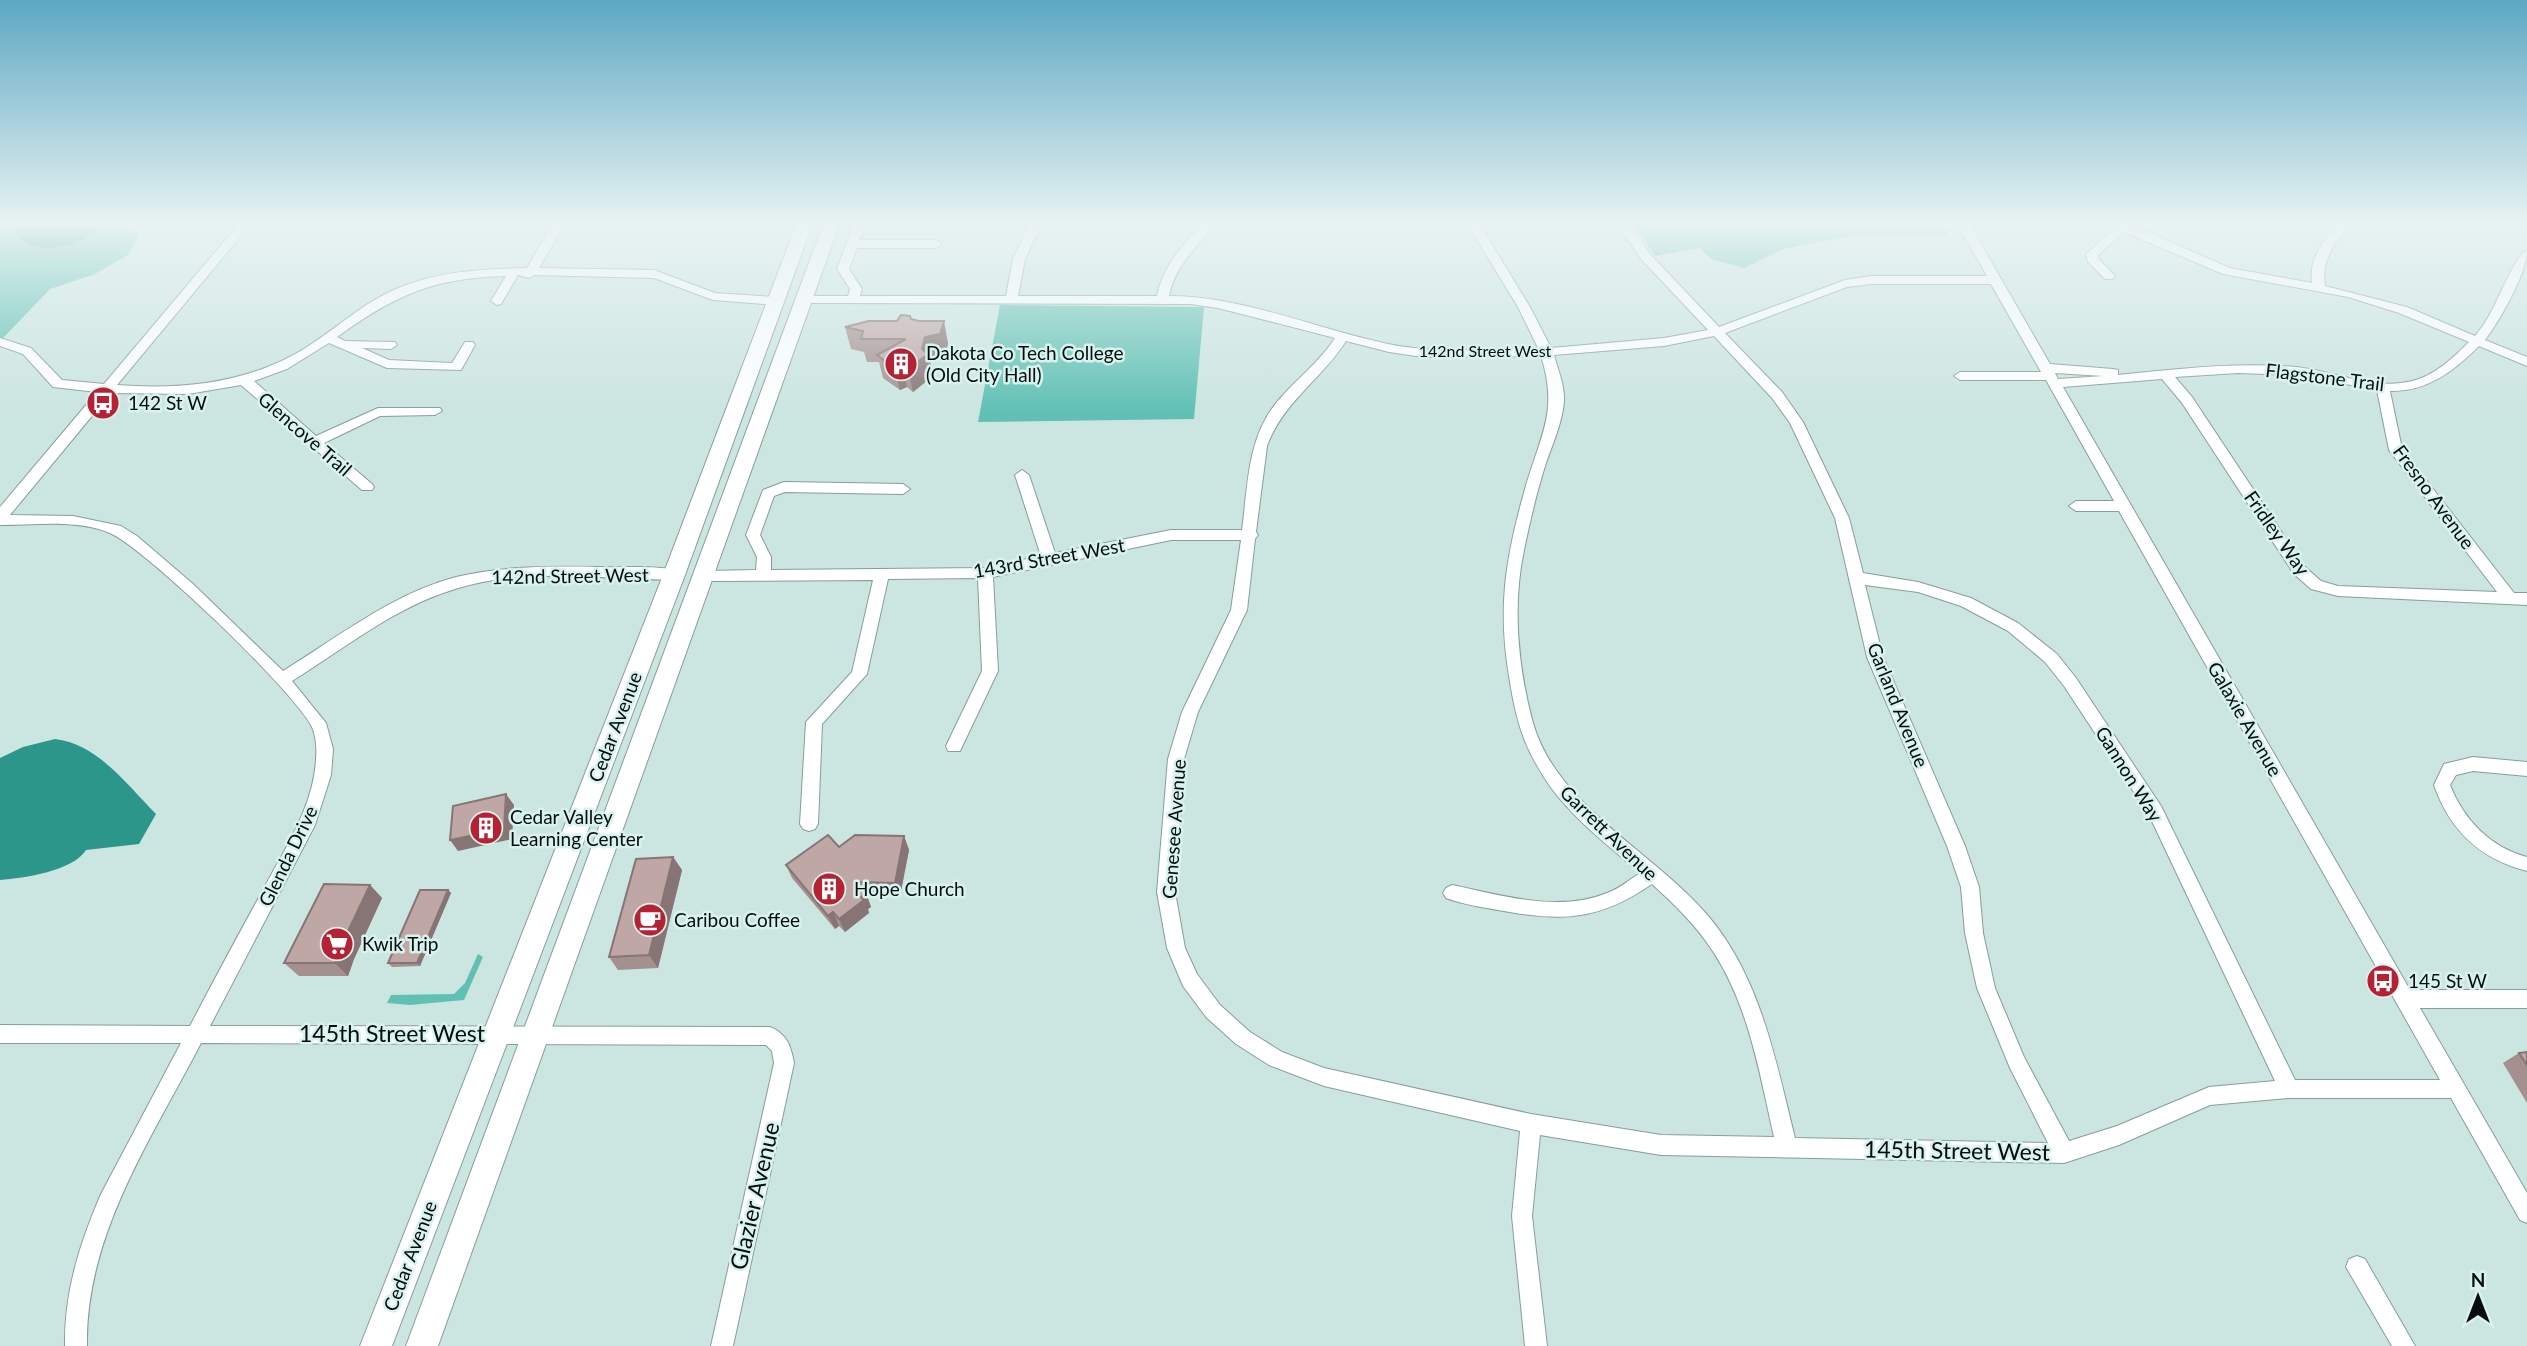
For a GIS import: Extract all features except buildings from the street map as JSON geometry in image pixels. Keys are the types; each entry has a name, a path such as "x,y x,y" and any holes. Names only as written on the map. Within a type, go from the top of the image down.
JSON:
{"highway":[{"name":"Cedar Avenue","path":"376,1346 674,575 780,288"},
{"path":"793,288 793,294 802,300"},
{"name":"Cedar Avenue","path":"422,1346 705,576 807,288"},
{"path":"770,391 772,348 782,316 781,306 775,301"}],"street":[{"path":"0,519 192,288"},
{"path":"0,342 27,351 58,384 107,390 191,390 244,380 284,365 384,298 409,288"},
{"path":"417,288 421,301"},
{"path":"496,301 504,288"},
{"path":"691,288 718,298 775,301"},
{"path":"853,300 855,288"},
{"path":"1012,300 1014,288"},
{"path":"1162,300 1164,288"},
{"name":"Garrett Avenue","path":"1511,288 1548,352 1557,397 1512,560 1508,601 1510,644 1526,727 1549,773 1570,799 1703,923 1738,975 1756,1023 1787,1148"},
{"name":"Garland Avenue","path":"1675,288 1777,395 1796,422 1842,518 1875,657 1956,846 1970,887 1973,933 1986,988 2017,1062 2064,1153"},
{"name":"142nd Street West","path":"802,300 1162,300 1218,304 1423,353 1548,352 1664,342 1717,332 1835,288"},
{"name":"Galaxie Avenue","path":"2000,288 2527,1213"},
{"path":"2319,288 2403,310 2527,362"},
{"name":"Flagstone Trail","path":"1960,376 2050,376 2110,382 2143,376 2265,369 2381,386 2399,386 2428,380 2477,340 2495,317 2510,288"},
{"name":"Genesee Avenue","path":"1343,336 1322,366 1282,402 1266,424 1260,446 1251,535 1239,610 1190,712 1176,759 1166,892 1176,948 1190,980 1213,1012 1243,1038 1276,1059 1324,1077 1531,1124"},
{"path":"328,338 387,364 423,367 456,367 470,345"},
{"path":"341,344 391,345"},
{"name":"Fridley Way","path":"2166,375 2187,400 2306,578 2338,591 2527,599"},
{"name":"Glencove Trail","path":"244,380 367,487"},
{"name":"Fresno Avenue","path":"2381,386 2390,403 2390,432 2396,450 2510,599"},
{"path":"314,442 378,412 435,411"},
{"path":"1022,475 1050,561"},
{"path":"763,576 764,557 754,535 768,493 784,487 903,489"},
{"path":"2076,506 2124,506"},
{"name":"Glenda Drive","path":"0,519 93,523 134,539 283,679 318,723 324,750 322,781 306,825 108,1201 88,1251 75,1320 76,1346"},
{"name":"143rd Street West","path":"705,576 881,577 985,573 1171,535 1251,535"},
{"path":"954,746 990,671 985,573"},
{"name":"142nd Street West","path":"283,679 401,607 455,583 518,574 674,575"},
{"path":"809,824 814,722 859,674 881,577"},
{"name":"Gannon Way","path":"1857,578 1918,587 1966,602 2013,627 2051,658 2070,682 2155,811 2289,1089"},
{"path":"2527,769 2464,764 2449,769 2442,785 2453,808 2478,840 2506,858 2527,864"},
{"path":"1451,893 1534,909 1572,910 1615,898 1652,875"},
{"path":"2405,999 2527,999"},
{"name":"145th Street West","path":"0,1034 759,1035 771,1036 781,1046"},
{"name":"Glazier Avenue","path":"722,1346 785,1063 781,1046"},
{"name":"145th Street West","path":"1531,1124 1661,1145 2064,1153 2119,1135 2210,1096 2289,1089 2456,1089"},
{"path":"1531,1124 1522,1216 1536,1346"},
{"path":"2357,1267 2404,1346"}],"shaded area":[{"path":"0,288 54,288 3,338 0,338"},
{"path":"1000,305 1204,307 1194,419 978,422"},
{"path":"55,739 70,742 98,757 156,814 139,844 86,850 80,857 59,868 0,880 0,758 23,747"},
{"path":"478,954 483,957 464,1000 410,1005 387,1003 391,995 454,994 465,983"}],"place":[{"name":"Dakota Co Tech College (Old City Hall)","path":"901,364"},
{"name":"142 St W","path":"103,403"},
{"name":"Cedar Valley Learning Center","path":"486,828"},
{"name":"Hope Church","path":"829,889"},
{"name":"Caribou Coffee","path":"650,920"},
{"name":"Kwik Trip","path":"337,944"},
{"name":"145 St W","path":"2383,981"}]}
